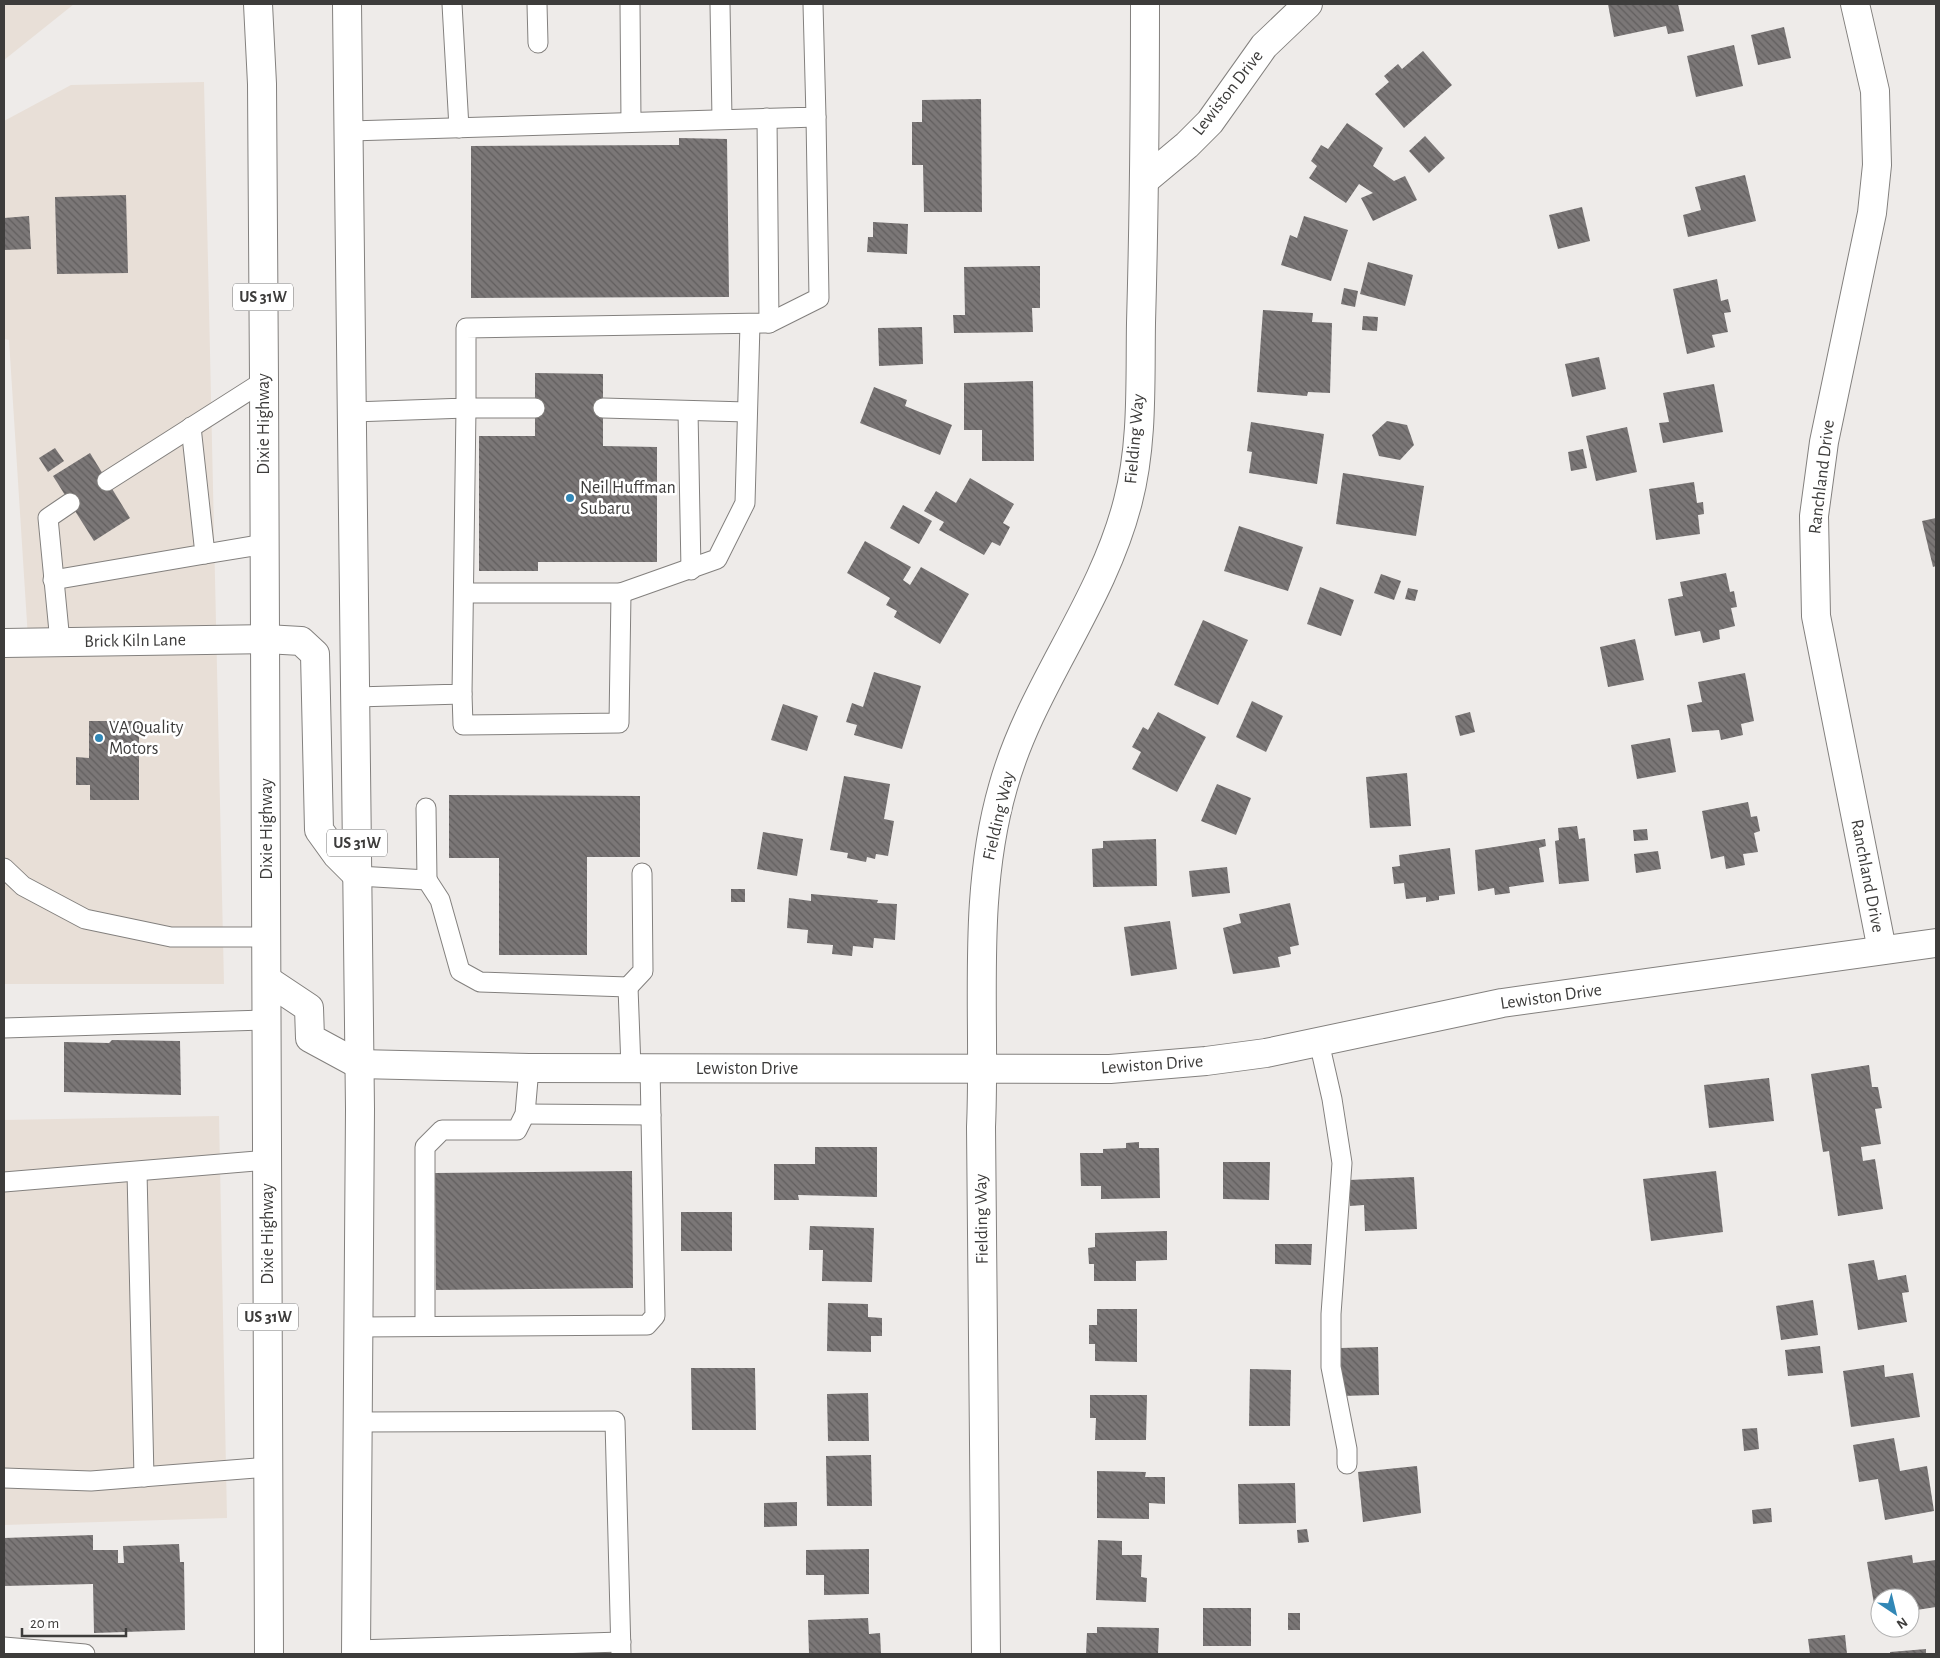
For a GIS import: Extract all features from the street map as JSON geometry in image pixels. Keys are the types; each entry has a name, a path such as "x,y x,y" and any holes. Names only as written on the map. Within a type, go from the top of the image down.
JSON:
{"street":[{"name":"Dixie Highway","path":"258,4 262,84 266,639 265,1020 269,1654"},
{"name":"US 31W","path":"347,4 358,876 359,1327 356,1652"},
{"name":"Fielding Way","path":"986,1654 981,1127 983,1069 981,956 984,887 991,836 1001,794 1022,732 1048,678 1097,588 1115,545 1129,499 1138,440 1145,180 1145,4"},
{"name":"Lewiston Drive","path":"1145,180 1187,145 1210,122 1264,46 1308,4"},
{"name":"Ranchland Drive","path":"1855,4 1875,91 1877,165 1872,213 1824,442 1814,516 1816,616 1882,950"},
{"name":"Brick Kiln Lane","path":"5,646 60,642 266,639 301,641 315,654 319,830 337,854 358,876"},
{"name":"Lewiston Drive","path":"358,1064 529,1068 1110,1069 1206,1062 1318,1042 1502,1003 1936,944"},
{"path":"266,980 309,1008 310,1038 358,1064"}],"lane":[{"path":"452,4 459,128"},
{"path":"537,4 538,43"},
{"path":"630,4 631,122"},
{"path":"720,4 722,119"},
{"path":"621,593 618,723 464,724 462,694 466,328 769,323 819,298 813,4"},
{"path":"350,131 816,117"},
{"path":"767,118 769,323"},
{"path":"464,592 621,593 691,570 717,559 745,503 750,324"},
{"path":"107,481 264,381"},
{"path":"353,412 466,408 535,408"},
{"path":"603,408 747,412"},
{"path":"688,411 691,570"},
{"path":"191,427 205,554"},
{"path":"60,642 48,518 70,503"},
{"path":"53,580 265,544"},
{"path":"356,697 462,694"},
{"path":"426,808 427,880 440,900 460,971 480,982 628,987 643,971 642,874"},
{"path":"4,868 23,886 85,919 171,937 266,937"},
{"path":"358,876 427,880"},
{"path":"359,1327 647,1325 655,1316 651,1115 640,1068 628,987"},
{"path":"4,1028 265,1020"},
{"path":"1318,1042 1332,1099 1342,1163 1331,1314 1331,1367 1347,1450 1347,1464"},
{"path":"425,1326 425,1147 442,1130 517,1130 525,1114 529,1068"},
{"path":"525,1114 651,1115"},
{"path":"4,1182 267,1160"},
{"path":"137,1172 144,1477"},
{"path":"356,1652 621,1648 615,1421 358,1422"},
{"path":"4,1478 91,1481 268,1467"},
{"path":"4,1647 85,1654"}],"shaded area":[{"path":"4,4 74,4 4,60"},
{"path":"204,82 224,984 4,984 4,655 29,654 9,340 4,339 4,121 71,85"},
{"path":"219,1116 227,1518 4,1525 4,1120"}],"building":[{"path":"1608,4 1678,4 1684,31 1668,34 1666,26 1614,37"},
{"path":"1784,27 1791,58 1758,65 1751,35"},
{"path":"1734,45 1743,86 1696,97 1687,56"},
{"path":"1423,51 1452,85 1404,128 1375,94 1389,82 1384,76 1398,64 1402,69"},
{"path":"981,99 982,212 924,212 923,165 912,165 912,122 922,122 922,100"},
{"path":"1347,123 1383,148 1373,166 1394,181 1405,176 1417,200 1373,221 1361,198 1373,193 1359,184 1346,203 1309,178 1317,166 1311,161 1321,145 1328,149"},
{"path":"1425,136 1445,158 1429,173 1409,151"},
{"path":"679,138 727,139 729,297 471,298 471,146 679,145"},
{"path":"1745,175 1756,221 1688,237 1683,215 1701,210 1695,187"},
{"path":"126,195 128,273 57,274 55,197"},
{"path":"1582,207 1590,241 1558,249 1549,215"},
{"path":"29,216 31,249 4,250 4,218"},
{"path":"1304,216 1348,230 1331,281 1281,265 1290,235 1297,238"},
{"path":"873,222 908,224 907,254 867,252 868,237 873,237"},
{"path":"1368,262 1413,275 1405,306 1360,294"},
{"path":"1040,266 1040,308 1032,308 1033,332 954,333 953,315 965,315 964,267"},
{"path":"1717,279 1721,301 1728,299 1731,312 1724,313 1728,332 1712,335 1715,347 1687,354 1673,289"},
{"path":"1344,288 1358,291 1355,307 1341,304"},
{"path":"1263,310 1313,313 1312,322 1332,323 1330,393 1308,392 1307,396 1257,392"},
{"path":"1363,316 1378,317 1377,331 1362,330"},
{"path":"922,327 923,364 879,366 878,328"},
{"path":"1599,357 1606,389 1572,397 1565,364"},
{"path":"535,373 603,374 603,446 657,447 657,562 538,562 538,571 479,571 479,436 535,436"},
{"path":"1033,381 1034,461 982,461 982,430 964,430 964,383"},
{"path":"1714,384 1723,432 1663,443 1659,423 1669,422 1663,393"},
{"path":"874,387 907,400 905,406 952,425 940,455 860,423"},
{"path":"1387,421 1407,425 1414,445 1400,460 1379,456 1372,435"},
{"path":"1251,422 1324,434 1317,484 1249,473 1252,452 1247,451"},
{"path":"1627,427 1637,472 1596,481 1586,436"},
{"path":"55,448 64,461 48,472 39,458"},
{"path":"1583,449 1587,468 1571,471 1568,452"},
{"path":"90,453 130,518 94,541 53,476"},
{"path":"1343,473 1424,486 1416,536 1336,524"},
{"path":"970,478 1014,504 1003,523 1010,527 1000,546 992,542 984,555 939,530 944,522 924,511 936,491 956,503"},
{"path":"1694,482 1697,503 1703,502 1704,514 1698,515 1700,534 1656,540 1649,489"},
{"path":"903,505 932,521 919,544 890,528"},
{"path":"1936,518 1936,566 1933,567 1922,521"},
{"path":"1239,526 1303,547 1288,591 1224,571"},
{"path":"865,541 911,567 903,580 910,585 921,567 969,594 940,644 894,617 897,611 886,605 890,598 847,573"},
{"path":"1726,573 1730,592 1734,591 1737,607 1731,608 1735,626 1719,630 1720,639 1703,643 1700,631 1675,636 1668,599 1683,596 1680,582"},
{"path":"1381,574 1401,581 1394,600 1374,593"},
{"path":"1320,587 1354,600 1341,636 1307,624"},
{"path":"1408,588 1418,590 1415,601 1405,599"},
{"path":"1203,620 1248,640 1218,705 1174,685"},
{"path":"1635,639 1644,680 1608,687 1600,647"},
{"path":"874,672 921,686 902,749 854,735 857,725 846,722 852,703 863,707"},
{"path":"1745,673 1754,721 1741,724 1743,735 1721,740 1719,730 1692,732 1687,705 1702,702 1698,682"},
{"path":"1252,701 1283,716 1266,752 1236,737"},
{"path":"783,704 818,716 807,751 771,740"},
{"path":"1158,712 1206,737 1177,792 1132,769 1141,752 1132,747 1143,727 1148,730"},
{"path":"1470,712 1475,732 1460,736 1455,716"},
{"path":"89,721 139,721 139,800 90,800 90,785 76,785 76,757 89,758"},
{"path":"1670,738 1676,772 1637,779 1631,745"},
{"path":"1407,773 1411,826 1370,828 1366,777"},
{"path":"844,776 890,784 884,819 894,821 888,856 876,854 875,859 867,857 866,862 847,858 848,853 830,850"},
{"path":"1217,784 1251,798 1236,835 1201,821"},
{"path":"449,795 640,796 640,857 587,857 587,955 499,955 499,858 449,858"},
{"path":"1748,802 1751,817 1757,816 1760,831 1754,833 1758,852 1743,854 1745,865 1726,869 1724,856 1711,859 1702,811"},
{"path":"1577,826 1579,839 1585,838 1589,881 1559,884 1555,841 1559,840 1558,828"},
{"path":"1647,829 1648,840 1634,841 1633,830"},
{"path":"763,832 803,839 797,876 757,869"},
{"path":"1156,839 1157,886 1093,887 1092,849 1103,848 1103,841"},
{"path":"1545,839 1546,846 1539,848 1544,882 1509,887 1510,893 1495,895 1494,888 1478,891 1475,850"},
{"path":"1450,848 1455,894 1439,896 1439,900 1426,902 1426,897 1406,899 1404,883 1394,884 1392,867 1400,866 1399,855"},
{"path":"1658,851 1661,869 1636,873 1634,854"},
{"path":"1227,867 1230,893 1192,897 1189,871"},
{"path":"731,889 745,889 745,902 731,902"},
{"path":"811,894 878,900 877,903 897,904 895,940 874,938 873,948 853,946 852,956 832,954 833,945 807,943 808,930 787,928 789,898 811,901"},
{"path":"1290,903 1299,945 1290,947 1291,954 1278,957 1280,967 1233,974 1223,928 1241,923 1239,914"},
{"path":"1170,921 1177,969 1131,976 1124,927"},
{"path":"112,1040 180,1041 181,1095 64,1092 64,1042 109,1043"},
{"path":"1869,1065 1872,1087 1878,1087 1882,1108 1875,1109 1881,1144 1861,1147 1863,1161 1875,1159 1883,1209 1838,1216 1829,1151 1823,1152 1811,1074"},
{"path":"1769,1078 1774,1121 1709,1128 1704,1085"},
{"path":"1139,1142 1139,1148 1159,1148 1160,1198 1101,1199 1101,1186 1081,1186 1080,1153 1103,1153 1103,1149 1126,1148 1126,1143"},
{"path":"815,1147 877,1147 877,1197 798,1195 799,1200 774,1200 774,1164 815,1164"},
{"path":"1223,1162 1270,1162 1269,1200 1223,1199"},
{"path":"632,1171 633,1288 436,1290 435,1173"},
{"path":"1716,1171 1723,1232 1651,1241 1643,1179"},
{"path":"1414,1177 1417,1229 1365,1231 1364,1205 1350,1206 1349,1180"},
{"path":"681,1212 732,1212 732,1251 681,1251"},
{"path":"810,1226 874,1228 872,1282 822,1281 823,1250 809,1250"},
{"path":"1167,1231 1167,1260 1136,1261 1136,1281 1094,1281 1094,1264 1089,1264 1088,1248 1095,1247 1095,1233"},
{"path":"1275,1244 1312,1244 1311,1265 1275,1264"},
{"path":"1874,1260 1878,1280 1906,1275 1909,1292 1902,1293 1907,1322 1858,1330 1848,1264"},
{"path":"1813,1300 1818,1335 1781,1340 1776,1306"},
{"path":"828,1303 868,1304 868,1317 882,1318 882,1336 871,1336 871,1352 827,1351"},
{"path":"1097,1309 1137,1309 1137,1362 1095,1361 1095,1344 1089,1344 1089,1325 1097,1325"},
{"path":"1820,1346 1823,1373 1788,1376 1785,1350"},
{"path":"1378,1347 1379,1395 1341,1396 1340,1348"},
{"path":"1884,1365 1885,1377 1913,1373 1920,1417 1851,1427 1843,1371"},
{"path":"691,1368 755,1368 756,1430 692,1430"},
{"path":"1250,1369 1291,1370 1290,1426 1249,1426"},
{"path":"868,1393 869,1441 828,1441 827,1394"},
{"path":"1090,1395 1147,1395 1146,1440 1095,1440 1096,1418 1090,1418"},
{"path":"1757,1428 1759,1449 1744,1451 1742,1429"},
{"path":"1894,1438 1900,1471 1927,1466 1934,1511 1885,1520 1878,1479 1859,1482 1853,1445"},
{"path":"871,1455 872,1506 827,1506 826,1456"},
{"path":"1417,1466 1421,1513 1363,1522 1358,1472"},
{"path":"1097,1471 1146,1472 1145,1477 1165,1477 1165,1504 1149,1503 1149,1519 1097,1518"},
{"path":"1295,1483 1296,1523 1239,1524 1238,1484"},
{"path":"797,1502 797,1526 764,1527 764,1503"},
{"path":"1771,1508 1772,1522 1753,1524 1752,1510"},
{"path":"1307,1529 1309,1542 1298,1543 1297,1530"},
{"path":"93,1535 93,1550 118,1550 118,1563 124,1563 123,1546 179,1544 180,1562 184,1562 185,1630 94,1633 93,1584 4,1586 4,1538"},
{"path":"1098,1540 1122,1541 1122,1555 1142,1555 1141,1577 1147,1578 1146,1602 1096,1600"},
{"path":"869,1549 869,1594 824,1595 824,1575 806,1575 806,1550"},
{"path":"1912,1555 1913,1563 1936,1560 1936,1607 1920,1609 1920,1588 1871,1588 1867,1562"},
{"path":"1203,1608 1251,1608 1251,1646 1203,1646"},
{"path":"1288,1613 1300,1613 1300,1630 1288,1630"},
{"path":"868,1618 869,1634 880,1633 881,1654 809,1654 808,1620"},
{"path":"1097,1627 1159,1628 1158,1654 1086,1654 1087,1633 1097,1633"},
{"path":"1845,1635 1847,1654 1810,1654 1808,1639"},
{"path":"1926,1649 1926,1654 1890,1654 1890,1652"}],"place":[{"name":"Neil Huffman Subaru","path":"570,498"},
{"name":"VA Quality Motors","path":"99,738"}]}
